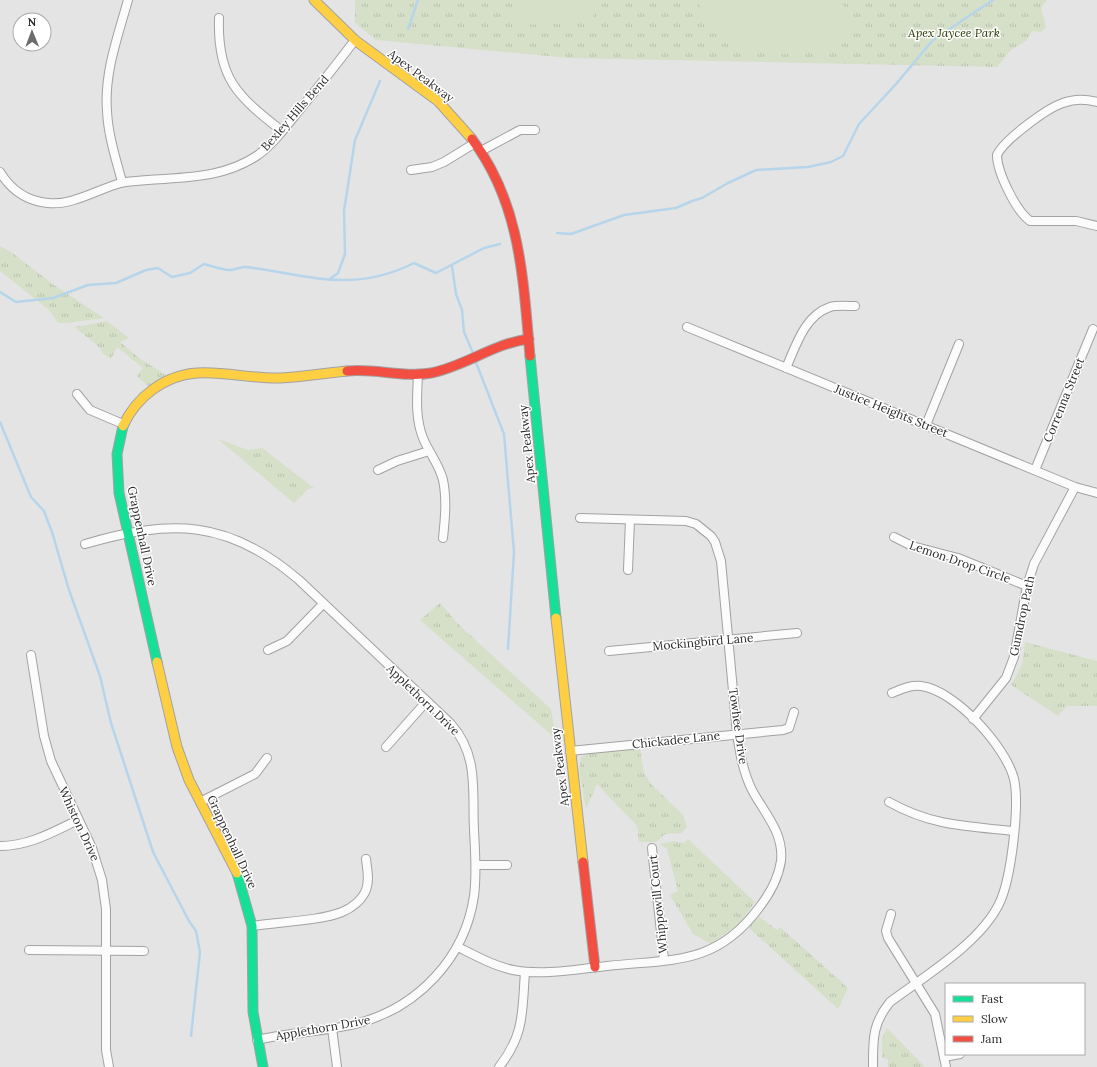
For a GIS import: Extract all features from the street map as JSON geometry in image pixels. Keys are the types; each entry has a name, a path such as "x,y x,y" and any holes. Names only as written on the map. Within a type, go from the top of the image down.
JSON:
{"street":[{"path":"122,182 110,135 107,94 108,75 127,0"},
{"name":"Apex Peakway","path":"314,0 355,40 447,110 481,151 498,180 512,216 520,252 570,751 596,967"},
{"path":"219,18 221,53 232,83 252,107 282,131"},
{"name":"Bexley Hills Bend","path":"0,172 10,186 18,193 36,201 50,204 69,201 122,182 208,176 224,172 237,167 258,155 268,147 355,40"},
{"path":"1097,102 1071,101 1053,107 1005,143 997,155 999,168 1020,211 1030,221 1076,221 1097,226"},
{"path":"481,151 520,130 535,130"},
{"path":"411,170 432,167 444,162 475,143"},
{"path":"786,368 806,325 817,314 831,307 855,306"},
{"name":"Justice Heights Street","path":"687,327 1076,487 1097,493"},
{"name":"Correnna Street","path":"1035,470 1093,329"},
{"name":"Grappenhall Drive","path":"263,1067 253,1012 252,926 238,877 189,780 177,747 128,534 116,466 117,449 123,424 135,406 149,391 162,383 188,374 197,373 279,378 362,368 418,375 437,372 457,366 509,342 529,339"},
{"path":"926,425 959,344"},
{"path":"418,375 417,418 429,451 440,470 444,488 443,538"},
{"path":"77,394 90,410 123,424"},
{"path":"378,470 397,461 429,451"},
{"name":"Gumdrop Path","path":"973,719 1002,684 1012,664 1027,586 1034,564 1046,539 1076,487"},
{"name":"Towhee Drive","path":"458,947 499,966 525,972 596,967 664,960 702,954 726,942 753,916 770,894 779,871 780,849 775,828 752,790 745,774 737,734 721,561 715,542 711,536 696,524 686,521 580,518"},
{"path":"628,570 630,520"},
{"name":"Applethorn Drive","path":"85,544 155,529 185,528 212,532 235,539 258,550 280,564 460,734 470,757 476,865 474,898 469,919 458,947 444,968 430,982 402,1004 373,1019 332,1028 257,1040"},
{"name":"Lemon Drop Circle","path":"894,537 912,546 958,558 1027,586"},
{"path":"268,650 287,641 322,604"},
{"name":"Mockingbird Lane","path":"609,651 796,633"},
{"name":"Whiston Drive","path":"30,655 48,748 60,781 92,848 102,880 106,908 106,1050 109,1067"},
{"path":"872,1067 873,1036 881,1013 890,1002 971,941 993,915 1005,889 1012,855 1015,790 1011,770 997,745 973,719 950,700 929,688 909,686 892,693"},
{"path":"386,746 426,702"},
{"name":"Chickadee Lane","path":"570,751 783,730 789,728 794,712"},
{"path":"200,802 255,774 267,758"},
{"path":"889,802 907,812 934,821 1013,831"},
{"path":"0,846 20,844 41,838 78,820"},
{"name":"Whippowill Court","path":"652,848 664,960"},
{"path":"252,926 328,915 347,910 354,905 366,890 369,882 366,859"},
{"path":"476,865 507,865"},
{"path":"891,914 886,930 888,938 935,1014 946,1067"},
{"path":"29,950 144,951"},
{"path":"499,1067 512,1050 520,1029 525,972"},
{"path":"332,1028 337,1067"},
{"path":"944,1057 955,1055"}],"green space":[{"name":"Apex Jaycee Park","path":"355,0 1047,0 1041,7 1046,27 1041,32 1032,31 1027,40 1010,51 997,67 569,58 376,40 355,23"},
{"path":"513,0 594,0 593,23 512,25"},
{"path":"700,0 839,0 860,28 835,43 821,49 784,54 759,51 748,48 733,40 697,3"},
{"path":"0,246 11,252 54,285 104,318 58,323 49,310 0,271"},
{"path":"107,321 129,338 120,342 139,358 166,375 148,386 137,376 143,368 117,347 111,359 103,354 100,348 75,327"},
{"path":"218,439 248,450 262,448 314,488 308,489 294,503"},
{"path":"440,603 460,626 551,709 556,739 420,620"},
{"path":"1025,642 1097,661 1097,706 1067,706 1058,716 1011,685 1022,665"},
{"path":"640,749 644,773 652,785 683,815 687,827 682,833 665,834 656,842 639,842 637,826 597,784 586,809 579,770 581,757 590,753"},
{"path":"688,839 755,902 740,923 711,944 693,934 670,895 678,891 667,849 660,844 674,841 684,843"},
{"path":"758,916 777,930 780,927 848,988 838,1009 749,928"},
{"path":"887,1028 925,1067 888,1067 888,1059 882,1058 882,1039"}],"waterway":[{"path":"408,29 418,0"},
{"path":"557,233 571,234 624,215 676,208 702,198 728,183 756,170 808,167 831,162 843,156 859,124 896,84 933,40 993,0"},
{"path":"330,279 338,273 345,254 344,211 355,140 380,81"},
{"path":"0,292 16,302 53,298 88,285 116,283 146,270 158,268 172,277 190,273 204,264 228,270 246,267 330,280 370,278 392,272 414,263 436,273 484,248 500,244"},
{"path":"452,266 456,294 462,310 464,332 473,353"},
{"path":"475,360 504,434 514,552 508,649"},
{"path":"0,422 31,497 44,511 52,532 69,590 100,676 111,723 153,852 189,921 196,931 200,952 191,1036"}],"traffic: fast":[{"path":"530,356 556,618"},
{"path":"123,426 117,454 119,493 157,662"},
{"path":"237,873 252,926 253,1012 263,1067"}],"traffic: slow":[{"path":"314,0 356,41 438,101 472,139"},
{"path":"123,426 136,406 153,389 174,378 185,375 207,373 280,378 347,371"},
{"path":"556,618 583,862"},
{"path":"157,662 177,747 189,780 237,873"}],"traffic: jam":[{"path":"472,139 488,164 501,190 510,216 517,243 525,299 530,356"},
{"path":"347,371 358,370 410,374 431,373 444,370 504,345 529,339"},
{"path":"583,862 595,967"}]}
